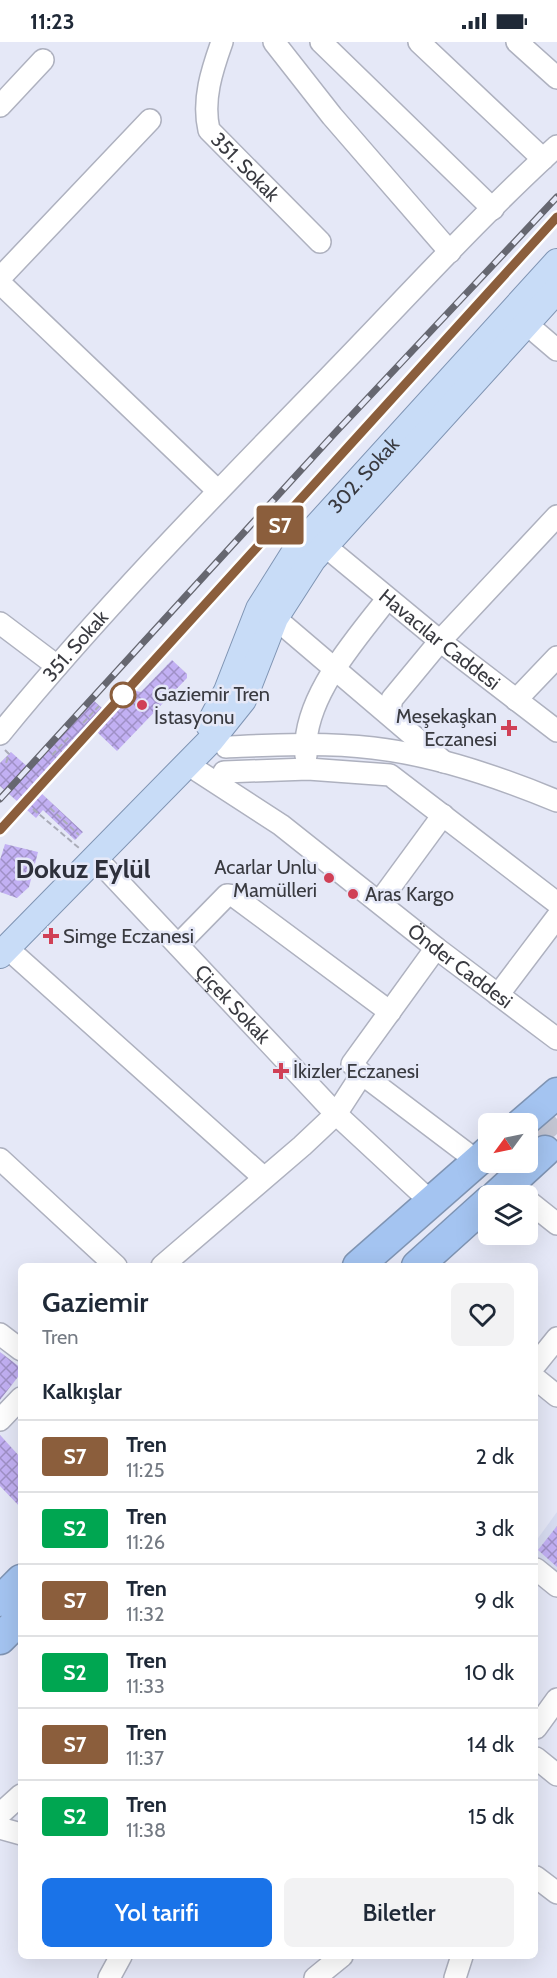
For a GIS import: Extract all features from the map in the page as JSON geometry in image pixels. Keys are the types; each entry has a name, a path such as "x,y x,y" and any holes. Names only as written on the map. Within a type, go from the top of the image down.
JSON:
{"highway":[{"path":"523,1185 542,1127"},
{"path":"503,1185 542,1127"},
{"path":"361,1263 431,1202 478,1166"},
{"path":"384,1263 478,1169"},
{"path":"420,1263 478,1211"},
{"path":"438,1263 478,1230"},
{"path":"0,1601 18,1583"},
{"path":"0,1639 18,1621"}],"main road":[{"name":"302. Sokak","path":"3,951 90,855 211,740 243,700 275,618 313,559 520,319 557,262"},
{"name":"302. Sokak","path":"193,757 227,690 259,609 298,547 520,319 557,290"}],"street":[{"name":"351. Sokak","path":"222,42 211,73 206,116 209,130 320,242"},
{"path":"274,42 332,116 450,252"},
{"path":"321,42 493,209"},
{"path":"419,42 550,153"},
{"path":"517,42 557,78"},
{"path":"0,106 43,60"},
{"path":"0,278 150,120"},
{"name":"351. Sokak","path":"0,734 151,560 450,252 550,153"},
{"path":"0,283 218,490"},
{"path":"520,319 557,350"},
{"path":"389,714 392,699 440,641 557,516"},
{"name":"Havacılar Caddesi","path":"325,546 387,599 557,730"},
{"path":"308,769 305,744 311,718 333,668 387,599"},
{"path":"275,618 445,762"},
{"path":"0,623 57,666"},
{"path":"516,700 557,657"},
{"path":"243,700 226,747 222,770 308,769 390,775 557,903"},
{"path":"226,747 305,744 373,748 445,762 557,801"},
{"name":"Önder Caddesi","path":"193,757 222,770 281,825"},
{"name":"Önder Caddesi","path":"193,757 380,901 436,948 557,1039"},
{"path":"380,901 443,815"},
{"name":"Çiçek Sokak","path":"90,855 178,945 336,1114 431,1202"},
{"path":"178,945 227,896 234,896 390,1012"},
{"path":"498,995 557,917"},
{"path":"436,948 352,1064 362,1074 478,1151"},
{"path":"3,951 263,1177"},
{"path":"165,1263 336,1114 362,1074"},
{"path":"0,1159 113,1263"},
{"path":"538,1209 557,1224"},
{"path":"0,1334 18,1348"},
{"path":"538,1346 557,1337"},
{"path":"538,1361 557,1337"},
{"path":"538,1381 557,1396"},
{"path":"0,1420 18,1401"},
{"path":"538,1571 557,1586"},
{"path":"538,1725 557,1699"},
{"path":"538,1760 557,1775"},
{"path":"0,1814 18,1798"},
{"path":"0,1828 18,1832"},
{"path":"538,1879 557,1893"},
{"path":"109,1978 119,1959"},
{"path":"455,1978 461,1959"}],"path":[{"path":"83,723 99,706"},
{"path":"52,755 70,736"},
{"path":"0,746 9,754 5,766"},
{"path":"51,808 80,835"},
{"path":"33,809 90,855"}],"shaded area":[{"path":"557,1512 557,1577 538,1561 538,1538"}],"building":[{"path":"172,660 187,674 187,678 117,751 96,731 40,792 83,832 75,840 43,810 36,818 0,786 0,763 11,752 30,769 93,700 112,717 136,691 141,692"},
{"path":"5,844 38,852 29,887 17,898 0,892 0,860"},
{"path":"0,1352 18,1366 18,1377 0,1400"},
{"path":"0,1435 18,1455 18,1505 0,1486"},
{"path":"557,1526 557,1567 538,1550"}],"tunnel":[{"path":"538,1131 557,1114"}],"railway":[{"path":"0,799 334,434 557,197"},
{"path":"0,831 557,217"}],"train":[{"name":"S7","path":"0,830 350,448 557,217"}],"place":[{"name":"Gaziemir Tren İstasyonu","path":"142,705"},
{"name":"Meşekaşkan Eczanesi","path":"509,728"},
{"name":"Acarlar Unlu Mamülleri","path":"329,878"},
{"name":"Aras Kargo","path":"353,894"},
{"name":"Simge Eczanesi","path":"51,936"},
{"name":"İkizler Eczanesi","path":"281,1071"}],"district":[{"name":"Dokuz Eylül","path":"83,869"}]}
